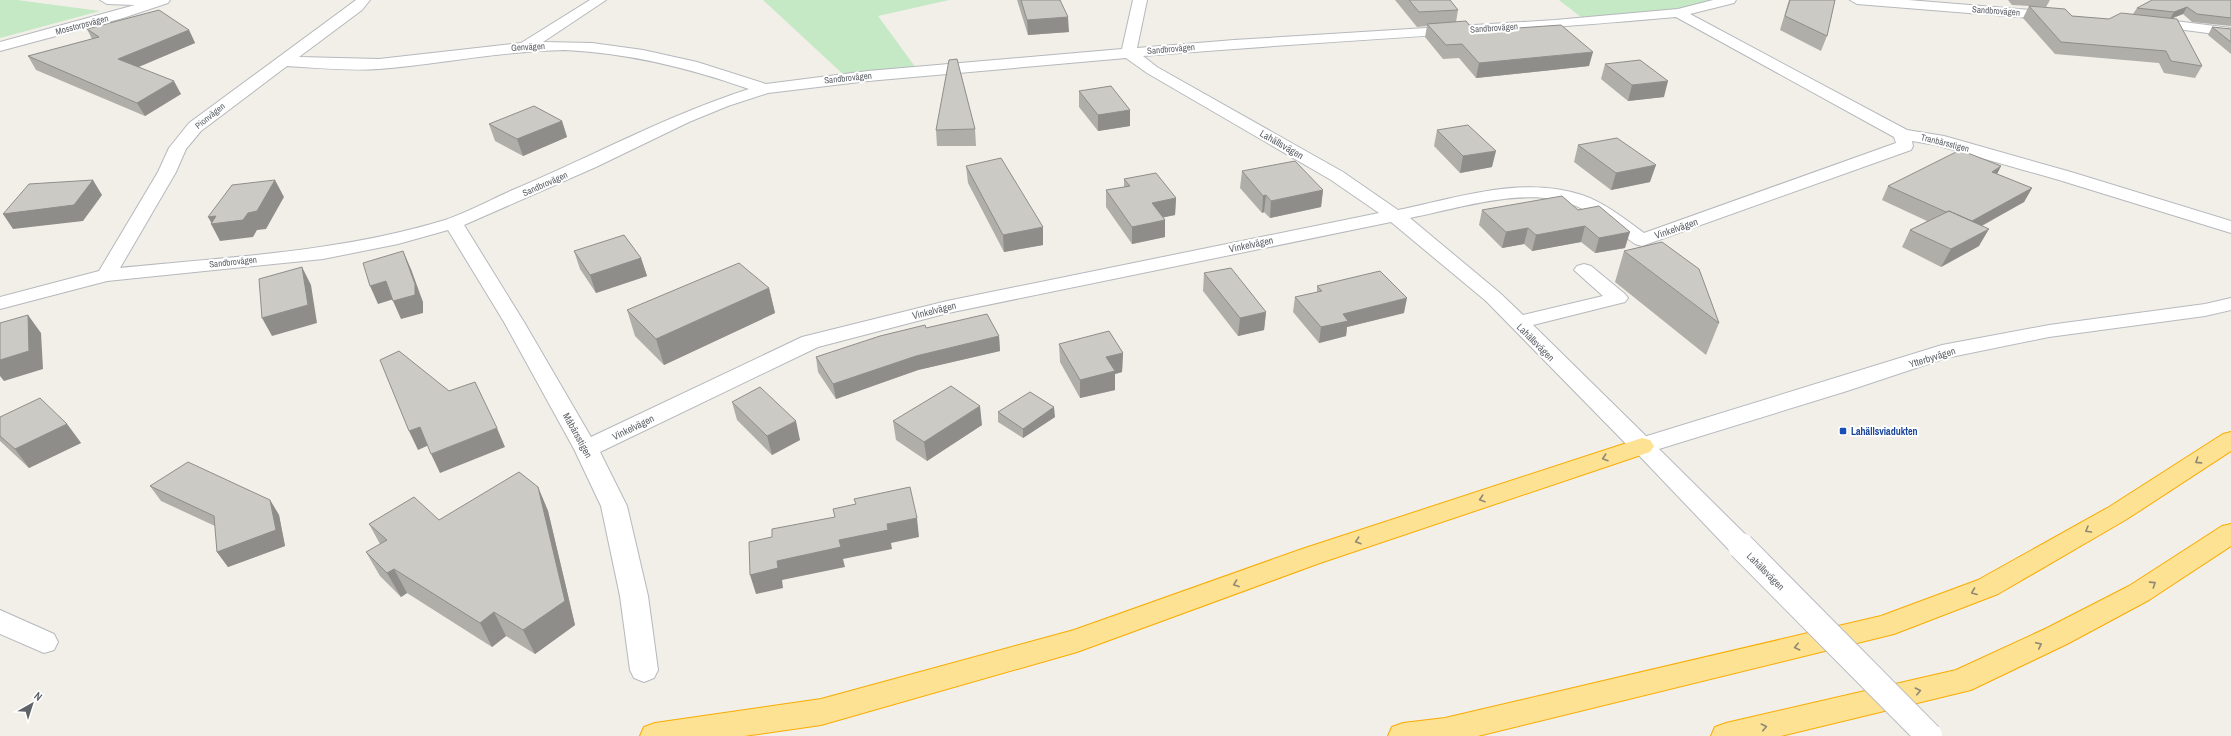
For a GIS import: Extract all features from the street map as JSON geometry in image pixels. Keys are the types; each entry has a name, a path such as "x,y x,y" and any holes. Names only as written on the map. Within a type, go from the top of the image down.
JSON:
{"highway":[{"path":"1402,736 1445,731 1884,626 1988,587 2118,513 2231,440"},
{"path":"655,736 821,712 1077,641 1311,556 1642,446"},
{"path":"1726,736 1961,681 2057,636 2139,593 2231,533"}],"street":[{"path":"107,0 160,0"},
{"name":"Mosstorpsvägen","path":"0,47 118,16 160,0"},
{"name":"Pionvägen","path":"106,276 166,172 178,148 195,127 357,7 363,0"},
{"path":"525,46 599,0"},
{"path":"1129,53 1140,0"},
{"name":"Sandbrovägen","path":"0,303 106,276 323,253 398,238 453,223 590,163 683,119 765,89 808,82 1234,44 1507,28 1678,13 1729,0"},
{"name":"Sandbrovägen","path":"1857,0 2066,16"},
{"name":"Tranbärsstigen","path":"1678,13 1902,134 1938,140 2065,176 2231,227"},
{"path":"2140,21 2231,32"},
{"name":"Genvägen","path":"285,61 329,64 379,64 525,46 566,46 630,51 668,58 765,89"},
{"name":"Lahällsvägen","path":"1129,53 1152,70 1337,176 1394,215 1493,297 1517,323 1642,446 1929,736"},
{"name":"Vinkelvägen","path":"586,449 810,342 947,307 1507,193 1537,192 1567,196 1586,204 1642,240 1905,146 1902,134"},
{"name":"Måbärsstigen","path":"453,223 514,322 586,449 614,506 634,596 644,670"},
{"path":"1517,323 1618,298 1584,270"},
{"name":"Ytterbyvägen","path":"1642,446 1839,386 1942,352 2049,331 2205,310 2231,304"},
{"path":"0,621 44,642"}],"green space":[{"path":"0,0 17,0 100,11 0,38"},
{"path":"763,0 949,0 878,16 916,68 845,76"},
{"path":"1559,0 1715,0 1657,13 1581,17"}],"building":[{"path":"1021,0 1060,0 1068,17 1027,20"},
{"path":"1409,0 1450,0 1458,10 1419,12"},
{"path":"1790,0 1835,0 1827,36 1785,16"},
{"path":"2152,0 2231,0 2231,18 2197,14 2187,7 2174,12 2137,8"},
{"path":"2029,6 2065,9 2072,16 2109,19 2121,13 2177,19 2202,66 2171,61 2166,51 2061,42"},
{"path":"159,10 189,30 118,59 174,81 137,103 28,56 99,37 87,29"},
{"path":"1466,21 1474,31 1561,25 1593,52 1479,63 1462,44 1446,45 1427,24"},
{"path":"2212,27 2231,29 2231,42"},
{"path":"957,59 975,129 936,130 949,60"},
{"path":"1640,60 1668,81 1632,85 1605,64"},
{"path":"1111,86 1130,110 1098,115 1079,91"},
{"path":"534,106 562,121 517,139 489,124"},
{"path":"1468,125 1496,151 1463,156 1437,130"},
{"path":"1617,138 1656,165 1616,173 1578,145"},
{"path":"1960,150 2001,166 1992,172 2032,188 1972,221 1949,211 1946,212 1888,186"},
{"path":"1001,158 1043,227 1003,235 966,166"},
{"path":"1295,161 1323,190 1271,201 1266,195 1263,196 1242,171"},
{"path":"1156,173 1176,198 1152,203 1165,220 1132,227 1106,190 1130,186 1124,179"},
{"path":"93,180 74,205 3,214 29,184"},
{"path":"275,180 257,211 248,213 243,220 211,224 216,216 208,217 232,185"},
{"path":"1562,196 1578,210 1599,206 1630,232 1599,238 1585,226 1536,235 1528,228 1506,232 1482,210"},
{"path":"1949,211 1989,229 1951,249 1910,230"},
{"path":"624,235 641,258 590,275 574,251"},
{"path":"1662,242 1699,269 1719,323 1624,251"},
{"path":"403,251 415,284 415,295 393,301 386,281 370,286 363,263"},
{"path":"739,263 769,288 656,339 627,310"},
{"path":"302,267 308,305 262,318 259,279"},
{"path":"1231,268 1266,312 1240,318 1204,273"},
{"path":"1380,271 1407,298 1343,314 1348,321 1321,327 1295,297 1322,291 1317,286"},
{"path":"987,314 999,336 916,356 833,384 816,357 880,336 925,325 926,328"},
{"path":"28,315 29,351 0,360 0,323"},
{"path":"1109,331 1123,353 1106,357 1115,371 1080,380 1059,344"},
{"path":"399,351 449,391 475,382 497,428 431,454 420,427 409,431 380,360"},
{"path":"951,386 980,406 924,442 893,421"},
{"path":"760,387 796,421 767,436 732,402"},
{"path":"1030,392 1054,407 1023,429 998,412"},
{"path":"40,398 67,424 15,449 0,436 0,417"},
{"path":"188,462 270,500 276,530 217,552 214,516 150,486"},
{"path":"519,472 538,487 565,601 523,630 494,612 480,623 394,569 387,573 366,552 387,540 369,524 414,497 439,520"},
{"path":"910,487 917,518 887,524 888,530 839,540 841,547 777,561 778,568 750,575 749,542 772,537 772,529 835,517 833,509 856,504 854,499"}],"place":[{"name":"Lahällsviadukten","path":"1843,431"}]}
